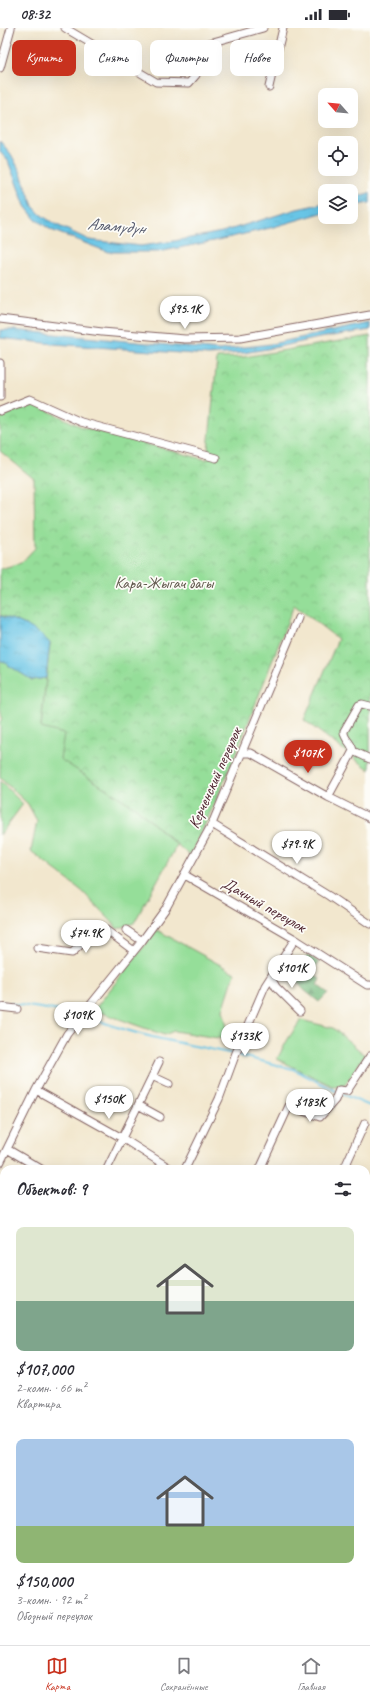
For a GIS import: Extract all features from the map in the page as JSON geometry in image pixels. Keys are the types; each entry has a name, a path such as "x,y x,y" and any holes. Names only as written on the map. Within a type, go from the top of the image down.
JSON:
{"street":[{"path":"0,68 11,28"},
{"path":"65,28 156,82 189,83 196,75 201,51 206,44 263,28"},
{"path":"269,87 283,28"},
{"path":"0,319 102,332 184,339 240,338 370,315"},
{"path":"0,364 0,397"},
{"path":"0,411 30,398 81,422 216,458"},
{"name":"Керченский переулок","path":"0,1163 36,1090 68,1034 142,941 166,908 185,875 212,824 298,618"},
{"path":"328,797 353,751 352,745 345,737 344,731 359,705 362,704 370,706"},
{"path":"353,751 370,759"},
{"path":"242,753 251,753 328,797 370,818"},
{"path":"212,824 370,924"},
{"name":"Дачный переулок","path":"185,875 295,939 367,985 370,985"},
{"path":"37,948 72,953 93,933 106,930 134,951"},
{"path":"126,930 142,941"},
{"path":"187,1165 219,1099 250,1020 270,978 295,939"},
{"path":"270,978 276,987 300,1011"},
{"path":"0,1007 17,1009"},
{"path":"262,1165 289,1106 320,1117 335,1100 340,1090 347,1090 370,1056"},
{"path":"109,1165 159,1062"},
{"path":"152,1076 169,1084"},
{"path":"36,1090 122,1138 165,1165"},
{"path":"138,1105 160,1117"},
{"path":"346,1165 365,1123"},
{"path":"7,1149 34,1165"}],"green space":[{"name":"Кара-Жыгач багы","path":"370,336 370,770 304,720 338,639 294,605 232,763 190,856 136,808 60,759 64,734 41,728 50,643 26,625 0,615 0,569 21,563 35,548 34,479 0,451 0,418 30,402 82,427 207,460 217,358 244,357"},
{"path":"0,660 32,680 46,678 41,727 64,734 136,808 177,845 134,923 117,929 82,891 31,851 37,821 28,804 0,778 0,722 2,718 0,708"},
{"path":"0,781 23,804 0,835"},
{"path":"157,930 235,973 223,1010 230,1040 174,1031 164,1035 94,1010"},
{"path":"307,955 319,962 312,972 320,979 317,985 328,993 319,1002 304,990 285,966 288,960 300,965"},
{"path":"301,1020 333,1028 365,1055 344,1086 334,1087 277,1059"}],"water":[{"path":"0,141 11,154 20,171 33,206 40,214 53,223 89,240 141,246 222,232 297,209 318,204 318,214 270,228 158,252 108,252 51,230 35,219 25,206 8,161 0,152"},
{"path":"370,193 370,203 358,205 358,196"},
{"path":"370,323 370,330 319,338 243,353 208,355 54,344 0,338 0,330 13,330 219,350 271,344"},
{"path":"0,616 27,626 39,633 50,643 46,678 32,680 0,660"}],"waterway":[{"path":"0,1002 81,1014"},
{"path":"85,1015 139,1034 233,1054"},
{"path":"237,1055 293,1069 336,1091"},
{"path":"342,1094 370,1106"}],"water label":[{"name":"Аламүдүн","path":"116,226"}]}
